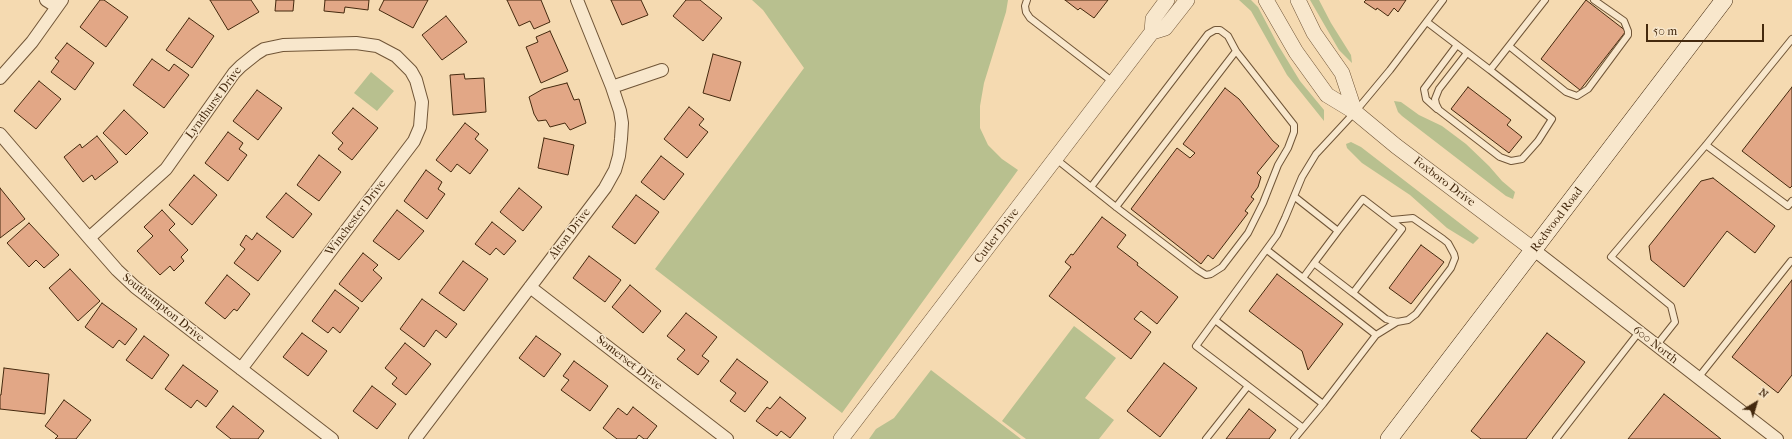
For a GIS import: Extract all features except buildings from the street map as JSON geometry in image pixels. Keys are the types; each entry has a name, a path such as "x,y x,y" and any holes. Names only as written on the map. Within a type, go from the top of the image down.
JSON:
{"main road":[{"name":"Redwood Road","path":"1389,439 1724,0"}],"street":[{"path":"0,78 32,42 60,4 46,0"},
{"name":"Alton Drive","path":"415,439 611,179 619,156 622,123 620,111 612,87 577,0"},
{"name":"Cutler Drive","path":"842,439 1152,32 1153,19 1167,0"},
{"name":"Cutler Drive","path":"1152,32 1165,28 1187,0"},
{"name":"Foxboro Drive","path":"1266,0 1296,52 1327,95 1355,112 1396,146 1534,250"},
{"path":"1298,0 1314,33 1342,73 1355,112"},
{"name":"Lyndhurst Drive","path":"89,238 166,169 234,73 256,54 269,48 283,45 356,43 377,46 396,56"},
{"name":"Winchester Drive","path":"240,369 414,141 420,127 422,102 418,85 411,71 396,56"},
{"path":"612,87 662,70"},
{"name":"Southampton Drive","path":"0,134 117,270 135,287 332,439"},
{"name":"600 North","path":"1534,250 1777,439"},
{"name":"Somerset Drive","path":"530,287 727,439"}],"lane":[{"path":"1027,0 1025,6 1026,12 1030,18 1114,82"},
{"path":"1303,428 1196,346 1267,250 1295,197 1302,177 1316,154 1355,112 1443,0"},
{"path":"1490,70 1545,0"},
{"path":"1509,46 1566,92 1577,96 1588,88 1628,35 1624,21 1594,0"},
{"path":"1427,22 1490,70 1552,119 1527,155 1522,159 1511,161 1500,157 1426,99 1424,89 1457,45"},
{"path":"1056,159 1091,187 1116,207 1206,275 1211,274 1222,267 1248,232 1263,203 1278,165 1288,148 1294,132 1294,125 1236,51 1228,36 1220,30 1215,30 1208,34 1091,187"},
{"path":"1656,346 1675,322 1671,306 1611,257 1706,146 1792,39"},
{"path":"1116,207 1236,51"},
{"path":"1439,110 1436,104 1436,95 1467,53"},
{"path":"1706,146 1788,206 1792,201"},
{"path":"1295,197 1338,231"},
{"path":"1303,278 1363,199 1402,228 1353,293"},
{"path":"1294,439 1324,404 1376,335 1397,322 1408,320 1416,314 1435,288 1447,275 1454,258 1452,249 1448,243 1413,218 1392,220"},
{"path":"1267,250 1376,335"},
{"path":"1698,378 1791,260"},
{"path":"1314,263 1386,319 1397,322"},
{"path":"1215,320 1324,404"},
{"path":"1556,439 1639,332"},
{"path":"1206,439 1248,386"}],"green space":[{"path":"752,0 1008,0 1006,12 984,83 980,106 980,128 988,145 1002,159 1018,170 842,413 655,269 804,68 763,10"},
{"path":"1239,0 1251,0 1258,7 1278,45 1300,81 1324,110 1324,121 1287,75 1251,11"},
{"path":"1310,0 1319,0 1351,55 1352,63 1339,50"},
{"path":"371,72 394,91 377,111 354,93"},
{"path":"1394,101 1401,102 1419,115 1442,126 1466,144 1502,181 1515,192 1513,199 1506,196 1402,116 1398,112"},
{"path":"1351,142 1361,147 1479,238 1473,244 1447,228 1410,195 1362,163 1347,148 1346,144"},
{"path":"1074,326 1116,358 1085,398 1114,420 1099,439 1026,439 1002,421"},
{"path":"931,370 1021,439 869,439 876,429 894,418"}]}
